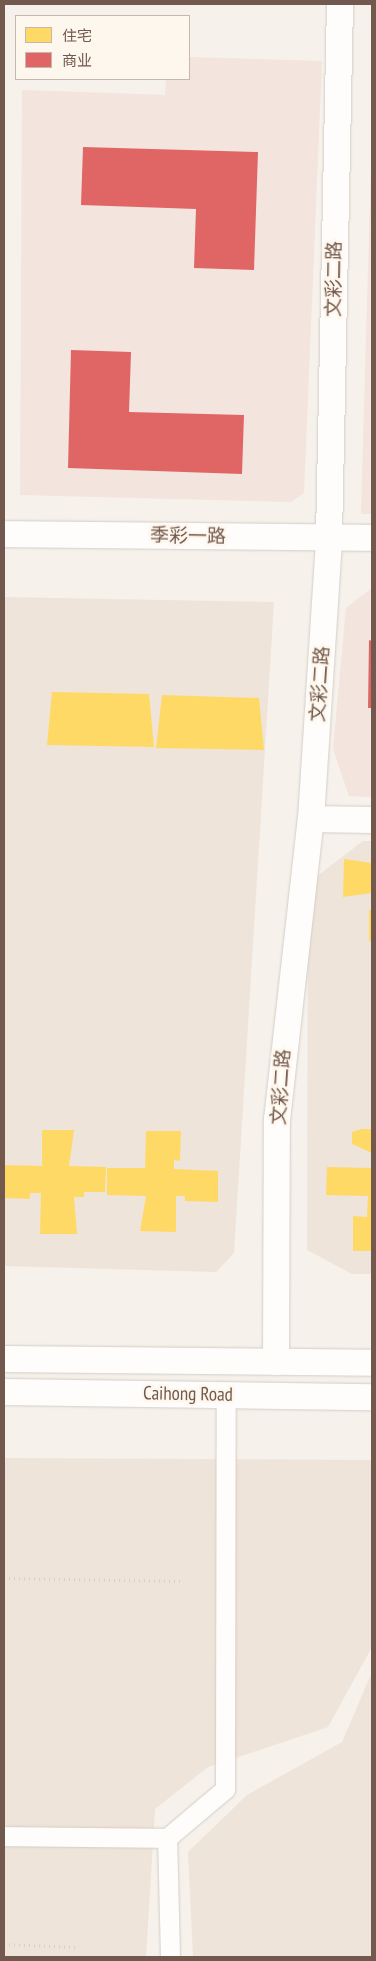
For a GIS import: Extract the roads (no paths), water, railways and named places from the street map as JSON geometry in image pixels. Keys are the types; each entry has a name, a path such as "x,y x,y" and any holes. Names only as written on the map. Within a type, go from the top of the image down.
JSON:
{"street":[{"name":"文彩二路","path":"276,1362 277,1120 311,819 329,537 340,4"},
{"name":"季彩一路","path":"4,534 372,538"},
{"path":"311,819 372,820"},
{"name":"Caihong Road","path":"4,1359 372,1363"},
{"name":"Caihong Road","path":"4,1392 372,1397"},
{"path":"4,1836 167,1838 224,1790 226,1394"},
{"path":"167,1838 170,1957"}]}
